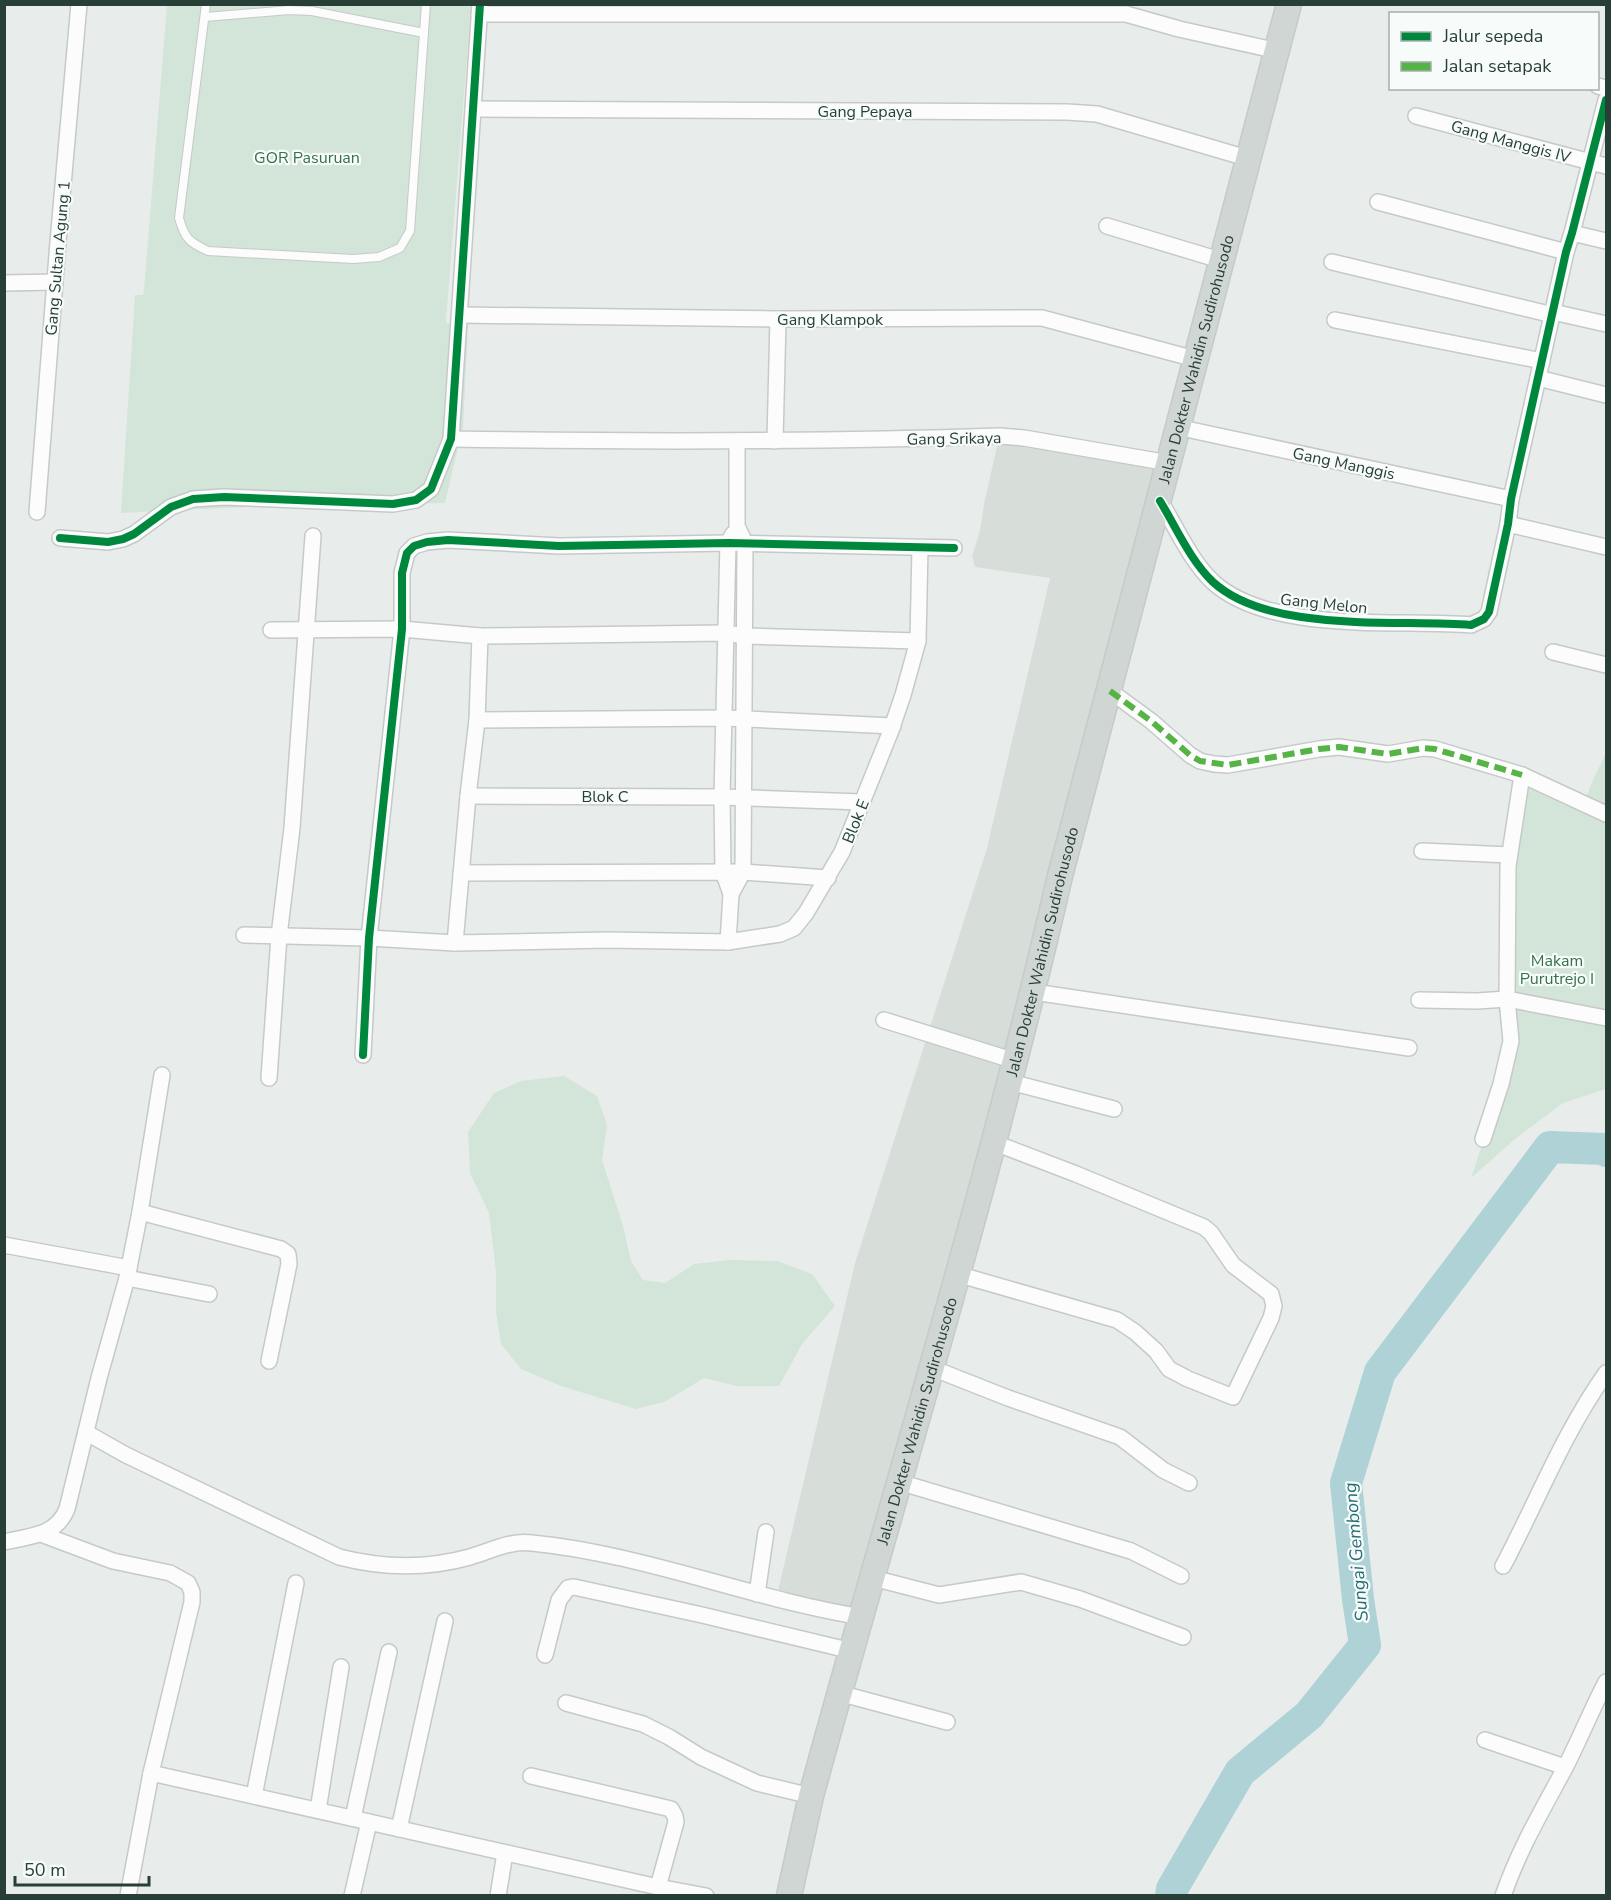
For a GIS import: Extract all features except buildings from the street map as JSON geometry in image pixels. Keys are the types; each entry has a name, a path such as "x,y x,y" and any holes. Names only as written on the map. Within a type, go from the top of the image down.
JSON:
{"main road":[{"name":"Jalan Dokter Wahidin Sudirohusodo","path":"789,1896 811,1796 839,1693 995,1143 1034,992 1060,876 1289,4"}],"street":[{"name":"Gang Sultan Agung 1","path":"37,512 79,4"},
{"path":"60,538 108,542 123,539 134,534 171,507 193,499 224,497 393,504 416,500 431,489 461,439 483,110 487,12 1133,16 1179,29 1278,51"},
{"path":"1606,100 1566,252 1510,499 1508,524 1606,548"},
{"name":"Gang Pepaya","path":"483,110 1055,112 1104,116 1250,159"},
{"name":"Gang Manggis IV","path":"1416,116 1606,166"},
{"path":"1378,202 1566,252"},
{"path":"1107,226 1223,261"},
{"path":"1572,233 1606,241"},
{"path":"1332,262 1553,314 1606,324"},
{"path":"4,282 55,282"},
{"name":"Gang Klampok","path":"468,316 1049,320 1195,359"},
{"path":"775,441 778,319"},
{"path":"1335,320 1542,361"},
{"path":"1538,378 1606,395"},
{"name":"Gang Manggis","path":"1178,427 1510,499"},
{"name":"Gang Srikaya","path":"461,439 595,442 1017,438 1169,462"},
{"path":"731,894 743,872 745,543 737,526 737,441"},
{"name":"Gang Melon","path":"1160,501 1196,562 1212,581 1233,597 1263,610 1297,617 1471,625 1484,619 1491,605 1508,524"},
{"path":"728,942 731,894 723,872 722,797 725,633 728,543 737,526"},
{"path":"268,1078 279,936 292,828 313,536"},
{"path":"363,1055 369,938 402,630 402,573 407,553 414,546 448,540 559,546 745,543 954,548"},
{"name":"Blok E","path":"244,935 454,943 608,940 728,942 780,934 794,928 806,913 842,852 893,726 918,641 920,548"},
{"path":"271,630 402,630 480,636 725,633 746,636 918,641"},
{"path":"454,943 477,720 480,636"},
{"path":"1553,652 1606,665"},
{"path":"1110,691 1200,761 1228,765 1339,747 1388,754 1435,748 1522,775 1606,814"},
{"path":"477,720 744,718 893,726"},
{"path":"1483,1139 1501,1084 1511,1041 1507,999 1509,855 1522,775"},
{"name":"Blok C","path":"468,796 742,797 862,802"},
{"path":"1422,851 1509,855"},
{"path":"461,873 743,872 828,878"},
{"path":"1034,992 1409,1048"},
{"path":"1419,1000 1507,999 1606,1018"},
{"path":"884,1020 1114,1109"},
{"path":"4,1542 51,1530 61,1522 65,1515 128,1273 162,1076"},
{"path":"957,1274 1118,1320 1156,1351 1169,1369 1233,1397 1271,1318 1274,1306 1271,1294 1233,1265 1211,1233 1204,1227 995,1143"},
{"path":"140,1212 281,1249 288,1254 289,1264 269,1361"},
{"path":"4,1245 209,1294"},
{"path":"932,1368 1008,1398 1120,1437 1163,1470 1189,1483"},
{"path":"1503,1566 1531,1515 1571,1428 1606,1373"},
{"path":"87,1432 126,1455 339,1557 354,1561 377,1565 412,1566 451,1562 509,1544 532,1543 600,1553 802,1605 862,1617"},
{"path":"899,1482 1131,1551 1181,1576"},
{"path":"757,1594 766,1532"},
{"path":"41,1534 113,1560 170,1573 183,1579 190,1587 192,1602 150,1773 129,1896"},
{"path":"873,1578 939,1595 1021,1582 1080,1599 1183,1637"},
{"path":"254,1796 296,1583"},
{"path":"545,1655 560,1600 564,1591 574,1587 702,1615 852,1652"},
{"path":"399,1829 445,1621"},
{"path":"353,1818 389,1652"},
{"path":"318,1810 341,1667"},
{"path":"1503,1896 1513,1865 1565,1767 1606,1682"},
{"path":"839,1693 947,1722"},
{"path":"566,1703 643,1724 701,1757 757,1783 811,1796"},
{"path":"1485,1740 1565,1767"},
{"path":"150,1773 706,1896"},
{"path":"531,1776 671,1809 676,1822 658,1887"},
{"path":"352,1896 369,1822"},
{"path":"498,1896 505,1853"}],"lane":[{"path":"206,4 179,218 184,235 191,243 208,251 353,259 379,257 400,248 410,231 426,4"},
{"path":"205,17 289,10 312,11 424,33"}],"shaded area":[{"path":"999,437 1165,460 859,1612 777,1595 855,1263 987,848 1050,578 975,567 972,556 980,531"}],"green space":[{"name":"GOR Pasuruan","path":"167,5 471,5 446,320 446,323 468,326 463,427 445,503 264,506 121,513 135,295 143,295 144,290"},
{"name":"Makam Purutrejo I","path":"1606,753 1606,1089 1563,1103 1516,1138 1471,1178 1491,1118 1511,1041 1507,973 1522,775 1584,803"},
{"path":"564,1076 597,1096 607,1125 602,1160 623,1226 631,1261 643,1280 665,1283 694,1264 730,1260 777,1261 812,1274 835,1306 802,1344 779,1386 737,1386 704,1378 664,1402 636,1409 561,1386 521,1369 501,1344 496,1313 496,1272 489,1213 470,1173 468,1132 494,1093 521,1081"}],"waterway":[{"name":"Sungai Gembong","path":"1171,1896 1172,1889 1240,1772 1309,1715 1365,1645 1346,1483 1380,1372 1550,1147 1604,1149 1606,1151"}],"marked path":[{"path":"1110,691 1200,761 1228,765 1339,747 1388,754 1423,748 1435,749 1522,775"}],"cycle path":[{"path":"60,538 108,542 123,539 134,534 171,507 193,499 224,497 393,504 416,500 431,489 451,439 480,4"},
{"path":"1160,501 1190,554 1213,582 1237,599 1267,610 1336,621 1471,625 1484,619 1489,612 1508,524 1511,499 1566,252 1606,100"},
{"path":"363,1055 369,938 402,629 402,573 407,553 414,546 448,540 559,546 728,543 954,548"}]}
